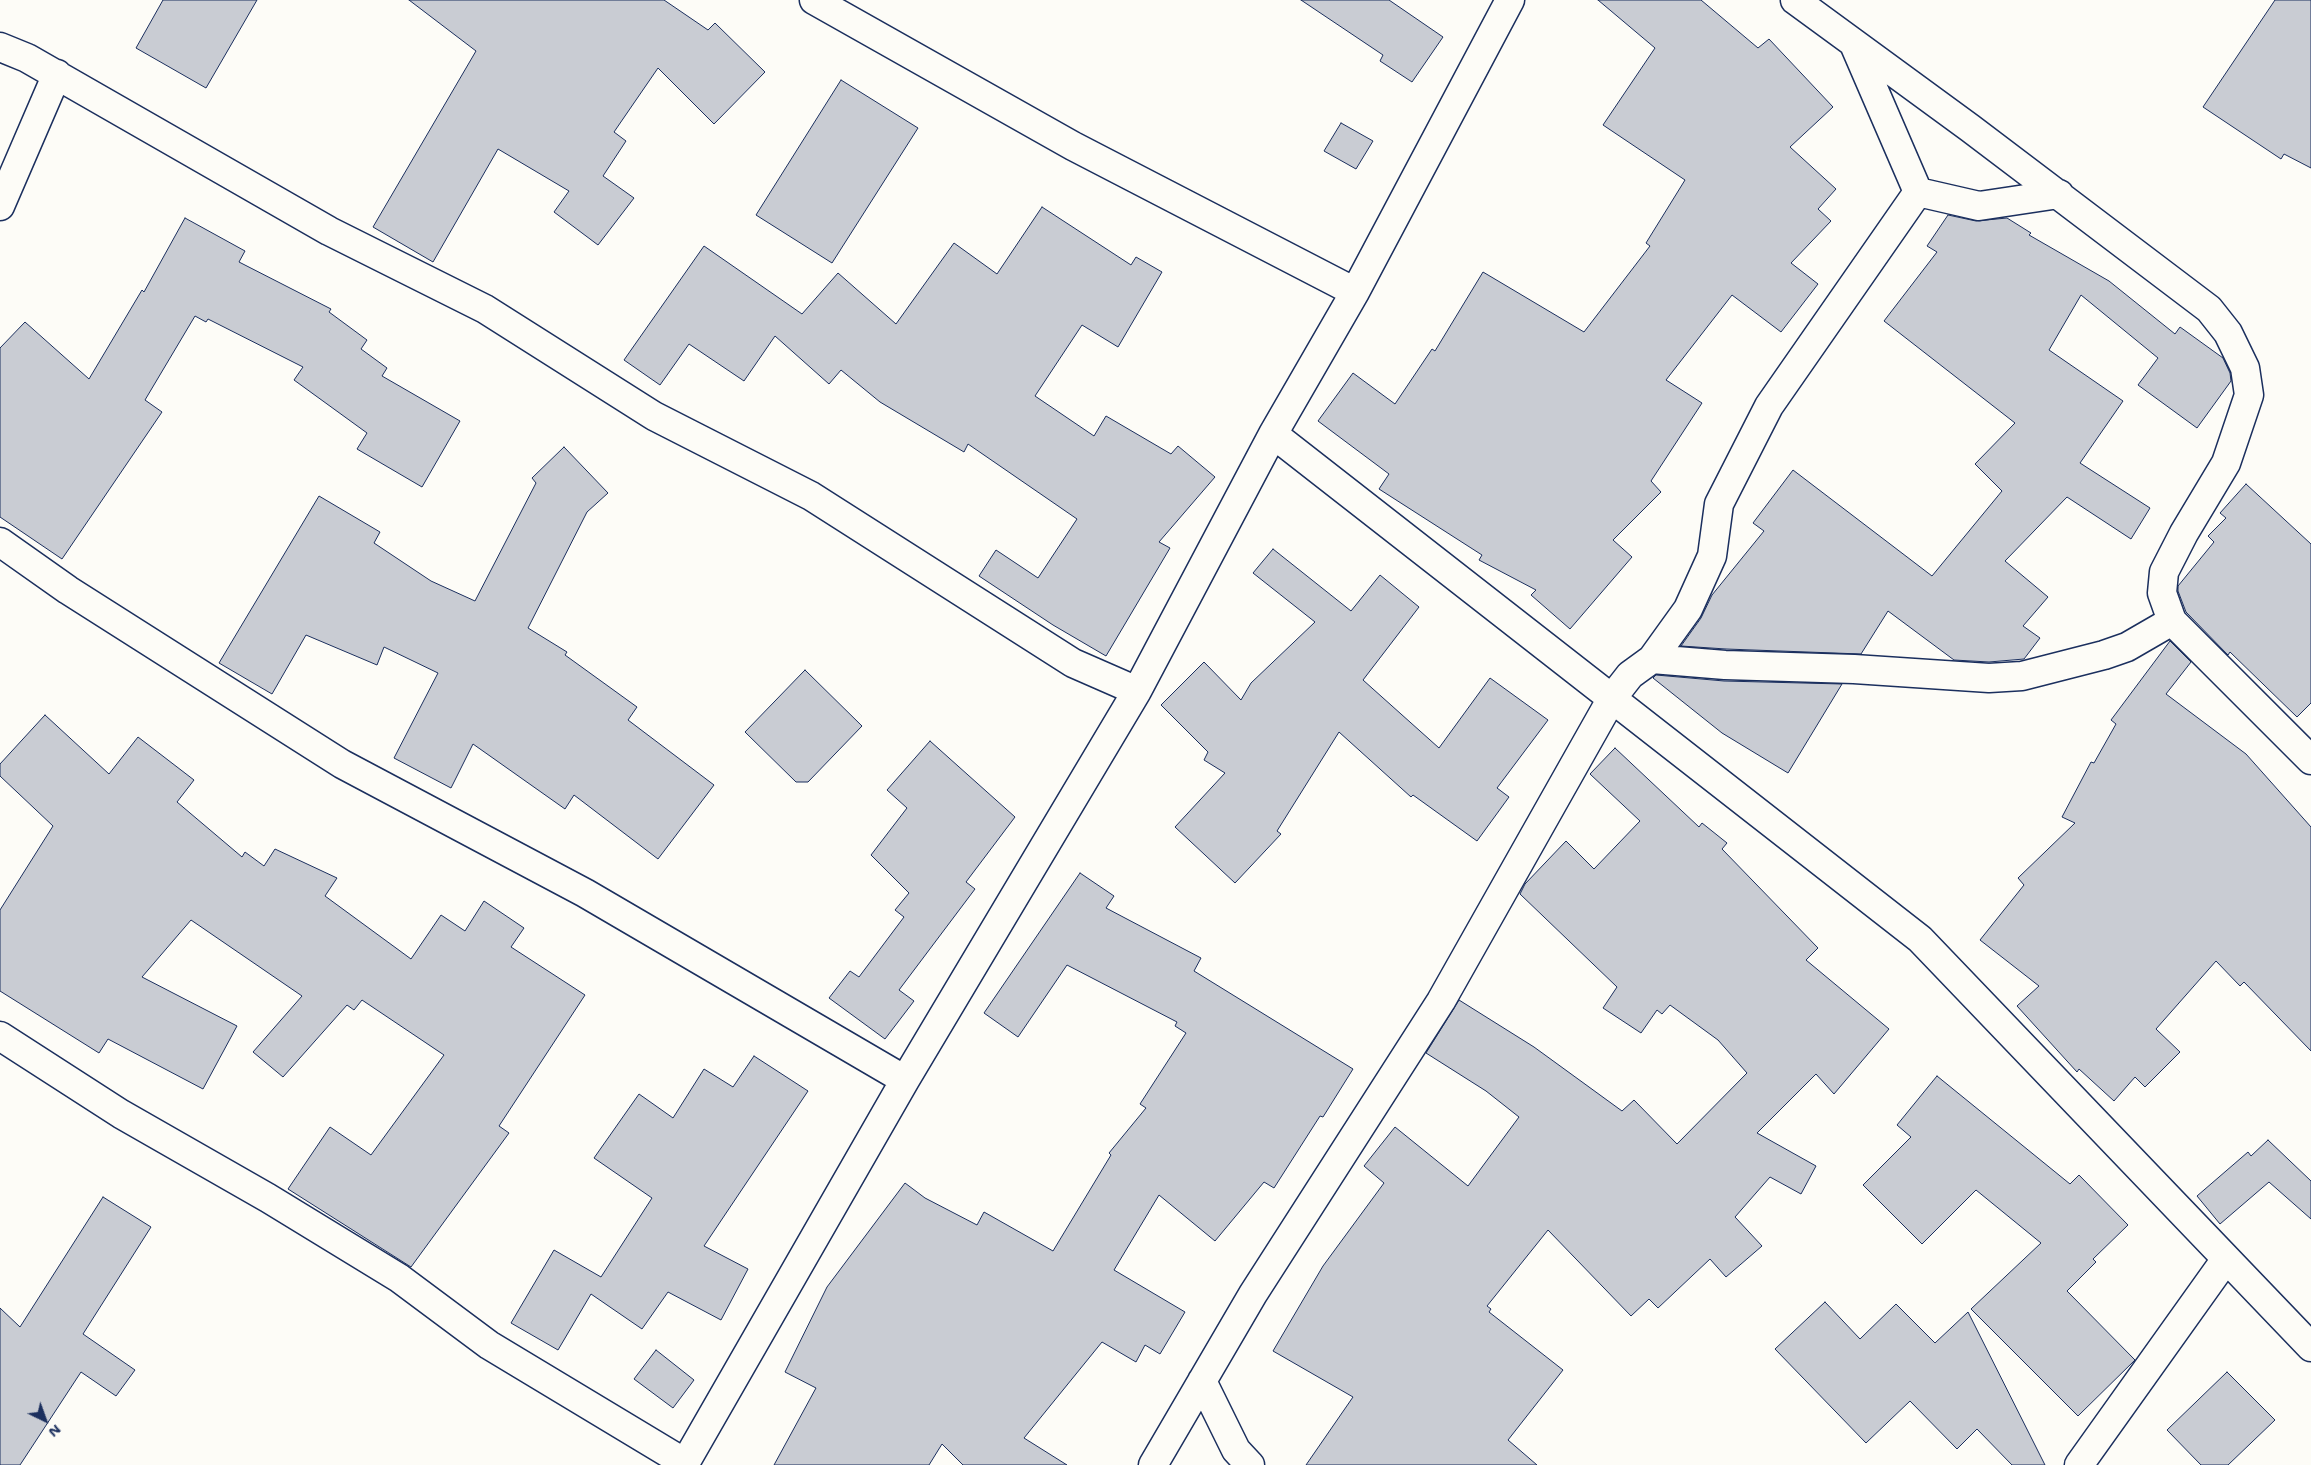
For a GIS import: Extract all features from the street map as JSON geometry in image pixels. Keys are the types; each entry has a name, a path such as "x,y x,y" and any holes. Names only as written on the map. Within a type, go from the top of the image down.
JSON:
{"street":[{"path":"814,0 1073,146 1355,292"},
{"path":"0,1036 121,1114 268,1198 400,1278 489,1345 685,1464 905,1080 1137,691 1273,434 1355,292 1510,0"},
{"path":"1794,0 2059,194 2209,309 2228,333 2244,368 2248,395 2226,463 2184,533 2164,572 2162,593 2172,621 2311,760"},
{"path":"1853,42 1918,192"},
{"path":"0,47 27,58 56,74 329,231 485,309 654,416 811,496 1073,663 1137,691"},
{"path":"0,206 56,74"},
{"path":"1918,192 1979,206 2059,194"},
{"path":"1153,1465 1253,1294 1441,1001 1612,698 1630,675 1652,659 1688,609 1712,556 1719,504 1769,406 1918,192"},
{"path":"1273,434 1920,939 2311,1347"},
{"path":"0,542 68,590 342,764 585,893 905,1080"},
{"path":"1652,659 1725,665 1854,669 1989,678 2022,676 2104,655 2127,647 2172,621"},
{"path":"2078,1465 2226,1259"},
{"path":"1202,1381 1236,1450 1250,1465"}],"building":[{"path":"163,0 257,0 206,88 136,48"},
{"path":"409,0 664,0 708,30 715,23 765,72 714,124 658,68 614,132 626,141 603,176 634,198 598,245 554,212 569,191 498,149 433,262 373,227 476,51"},
{"path":"1301,0 1389,0 1443,37 1412,82 1380,61 1383,55"},
{"path":"1598,0 1701,0 1758,48 1769,39 1833,107 1790,147 1836,189 1818,209 1831,221 1791,263 1818,284 1781,332 1732,295 1666,380 1702,403 1651,481 1661,492 1613,540 1632,557 1570,629 1531,595 1536,590 1479,560 1482,555 1379,489 1389,474 1318,421 1353,373 1395,404 1432,349 1435,351 1483,272 1584,332 1650,246 1646,243 1685,180 1603,125 1655,48"},
{"path":"2275,0 2311,0 2311,168 2284,154 2281,159 2203,107"},
{"path":"841,80 918,128 832,263 756,215"},
{"path":"1341,123 1373,141 1356,169 1324,151"},
{"path":"1042,207 1131,265 1136,257 1162,272 1118,347 1082,325 1035,396 1094,436 1106,416 1171,454 1178,446 1215,477 1159,542 1170,548 1106,656 1053,625 979,576 996,550 1038,578 1077,519 968,444 964,452 880,402 841,370 829,384 775,336 744,381 689,344 660,385 624,360 704,246 802,314 838,273 896,324 954,243 997,274"},
{"path":"1948,215 1976,221 2007,218 2031,233 2029,235 2109,281 2175,334 2180,327 2223,358 2230,373 2231,381 2197,428 2138,385 2158,358 2081,295 2049,350 2123,401 2080,463 2150,508 2131,539 2067,497 2005,561 2048,597 2023,626 2040,638 2024,659 1989,662 1954,660 1888,611 1861,654 1681,646 1701,618 1712,595 1764,531 1753,523 1793,470 1932,576 2002,491 1975,464 2015,423 1884,321 1937,252 1927,246"},
{"path":"185,218 245,251 239,262 331,309 329,312 367,340 361,349 387,368 382,376 460,421 422,487 357,449 367,433 294,380 303,367 208,319 206,322 195,316 145,400 162,412 62,559 0,517 0,348 25,322 89,379 142,290 144,292"},
{"path":"564,447 608,493 587,512 528,628 567,652 565,655 637,707 628,720 714,785 658,859 574,795 565,809 473,744 451,788 394,758 438,673 384,647 377,665 306,635 272,694 219,663 319,496 380,532 374,543 431,581 475,601 536,483 532,478"},
{"path":"2246,484 2311,544 2311,703 2297,717 2230,652 2228,655 2186,612 2178,591 2178,586 2214,542 2208,536 2226,518 2220,513"},
{"path":"1273,549 1351,611 1380,575 1419,607 1363,680 1439,748 1490,678 1548,720 1497,788 1509,797 1477,841 1413,795 1411,797 1339,732 1277,831 1281,834 1235,883 1175,827 1225,773 1204,760 1208,752 1161,705 1204,662 1241,700 1251,683 1315,622 1253,573"},
{"path":"2170,641 2191,662 2166,694 2246,754 2311,827 2311,1051 2244,982 2240,986 2216,961 2156,1029 2180,1052 2145,1087 2135,1077 2114,1101 2079,1069 2077,1072 2017,1006 2039,986 1980,940 2024,885 2018,878 2075,823 2062,817 2091,762 2094,763 2116,724 2111,720"},
{"path":"805,670 862,726 808,782 796,782 745,732"},
{"path":"1656,675 1724,681 1842,684 1788,773 1722,733 1653,678"},
{"path":"45,715 109,774 138,737 194,780 177,802 242,857 245,852 264,866 275,849 337,878 325,896 411,959 441,915 465,931 484,901 524,928 511,947 585,995 499,1126 509,1133 411,1267 288,1189 330,1127 371,1155 444,1055 362,1000 354,1010 347,1005 283,1077 253,1052 302,996 191,920 142,977 237,1026 203,1089 108,1039 99,1053 0,991 0,910 53,826 0,776 0,764"},
{"path":"930,741 1015,817 966,882 975,889 899,990 914,1001 885,1039 829,998 850,971 859,977 904,917 895,910 909,893 871,855 907,808 887,790"},
{"path":"1615,748 1699,827 1702,823 1727,843 1722,849 1818,948 1806,960 1889,1029 1834,1094 1816,1074 1757,1133 1816,1166 1801,1194 1770,1177 1735,1217 1762,1246 1726,1277 1710,1259 1658,1308 1649,1299 1631,1316 1548,1230 1487,1306 1491,1309 1489,1312 1563,1370 1508,1440 1537,1465 1306,1465 1353,1397 1273,1351 1323,1266 1384,1183 1364,1166 1395,1127 1468,1186 1519,1117 1486,1091 1426,1053 1459,1000 1534,1047 1622,1111 1634,1100 1677,1144 1747,1073 1718,1040 1670,1005 1662,1014 1657,1010 1641,1033 1603,1008 1617,987 1520,894 1525,884 1566,841 1594,869 1640,821 1590,774"},
{"path":"1080,873 1114,896 1106,908 1201,958 1194,971 1353,1069 1323,1117 1320,1116 1274,1188 1264,1182 1215,1241 1159,1195 1114,1270 1185,1312 1160,1354 1145,1345 1136,1362 1102,1342 1024,1438 1067,1465 963,1465 942,1444 929,1465 774,1465 816,1388 785,1372 827,1287 905,1183 925,1198 977,1225 984,1212 1053,1251 1111,1155 1109,1153 1146,1108 1140,1104 1186,1033 1175,1026 1177,1022 1067,965 1018,1037 984,1013"},
{"path":"754,1056 808,1091 704,1246 748,1269 721,1320 668,1292 642,1329 591,1294 558,1350 511,1323 554,1250 601,1277 652,1198 594,1158 639,1094 673,1118 704,1069 733,1087"},
{"path":"1937,1076 2070,1184 2079,1175 2128,1225 2093,1259 2096,1262 2067,1291 2135,1360 2078,1416 1971,1309 2041,1243 1976,1190 1922,1244 1863,1185 1911,1137 1897,1125"},
{"path":"2268,1140 2311,1181 2311,1219 2269,1182 2220,1224 2197,1196 2248,1152 2251,1156"},
{"path":"103,1197 151,1227 83,1334 135,1370 116,1396 81,1372 20,1465 0,1465 0,1308 20,1327"},
{"path":"1825,1302 1860,1339 1896,1304 1935,1343 1968,1312 2045,1465 2012,1465 1977,1429 1957,1449 1910,1401 1866,1443 1775,1349"},
{"path":"656,1350 694,1380 673,1408 634,1379"},
{"path":"2227,1372 2275,1420 2228,1465 2201,1465 2167,1430"}]}
